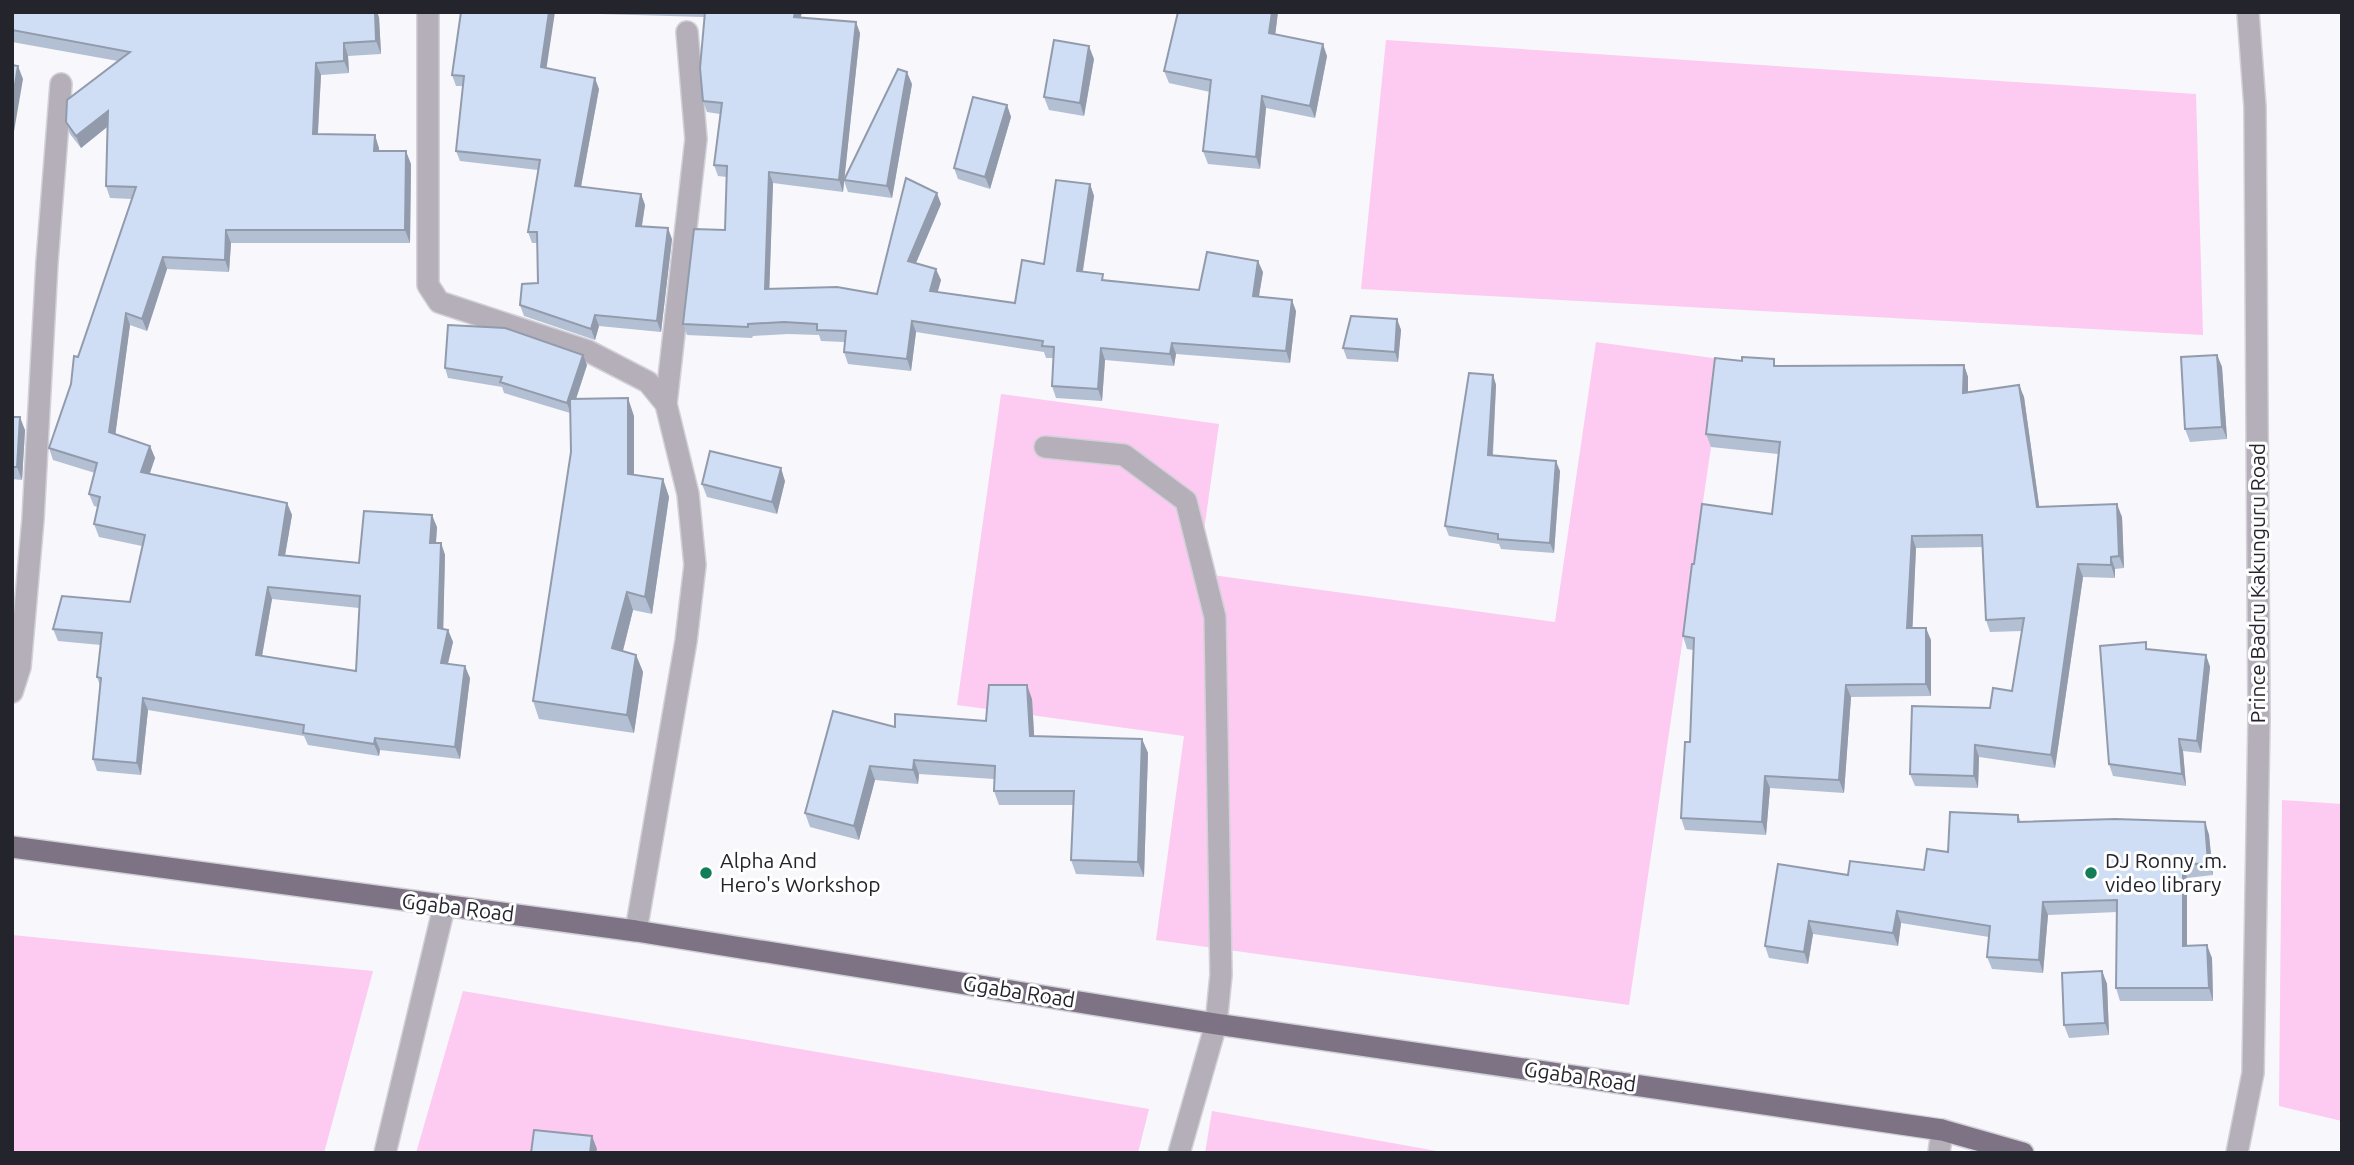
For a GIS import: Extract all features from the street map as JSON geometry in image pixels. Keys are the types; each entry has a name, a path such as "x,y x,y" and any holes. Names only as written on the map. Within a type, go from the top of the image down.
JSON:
{"main road":[{"name":"Ggaba Road","path":"12,848 636,931 1216,1024 1942,1130 2023,1153"}],"street":[{"path":"428,12 428,285 434,295 439,302 599,356 648,382 666,404"},
{"name":"Prince Badru Kakunguru Road","path":"2237,1153 2253,1073 2259,719 2255,107 2248,12"},
{"path":"636,931 686,641 695,565 688,494 666,404 696,139 687,32"},
{"path":"12,692 20,667 33,519 47,261 61,84"},
{"path":"1045,447 1124,455 1186,501 1215,617 1221,949 1216,1024 1179,1153"},
{"path":"385,1153 444,907"},
{"path":"1939,1153 1942,1130"}],"shaded area":[{"path":"1386,40 2196,94 2203,335 1361,289"},
{"path":"1596,342 1720,359 1711,447 1629,1005 1156,940 1184,736 957,705 1001,394 1219,424 1198,573 1555,622"},
{"path":"2282,800 2342,804 2342,1121 2279,1106"},
{"path":"12,935 373,971 324,1153 12,1153"},
{"path":"463,991 1149,1109 1138,1153 416,1153"},
{"path":"1212,1111 1448,1153 1205,1153"}],"building":[{"path":"12,12 375,12 376,41 344,43 344,61 316,63 313,134 375,135 374,151 406,151 405,230 226,230 225,260 163,257 142,319 126,313 109,432 150,446 141,472 287,503 279,555 359,563 364,511 432,515 430,543 441,543 438,628 448,630 441,663 465,666 455,747 375,738 374,744 303,733 304,725 143,698 137,763 93,759 101,678 97,677 102,633 53,629 62,596 130,602 145,535 94,524 100,497 89,494 97,463 49,448 71,384 74,356 78,357 136,187 106,186 108,111 76,136 66,122 67,100 130,52 12,30","holes":["268,587 360,596 356,671 256,655"]},
{"path":"461,12 549,12 541,67 595,78 575,186 641,194 636,226 668,228 657,321 595,315 591,329 520,305 522,284 538,283 537,232 528,232 540,160 456,151 464,76 452,75"},
{"path":"705,12 795,12 794,17 856,22 839,180 769,172 765,289 837,287 877,294 906,178 937,193 908,261 936,269 930,291 1015,303 1022,260 1044,264 1056,180 1090,184 1077,271 1103,274 1102,280 1199,290 1207,252 1258,261 1253,296 1292,300 1286,351 1172,343 1170,354 1101,348 1098,389 1052,386 1054,347 1042,346 1043,341 912,321 907,359 844,352 846,331 817,330 817,324 784,322 748,324 748,327 683,324 694,229 725,230 727,166 714,165 722,103 703,101 700,68"},
{"path":"1178,12 1272,12 1269,33 1323,44 1310,106 1262,96 1256,157 1203,151 1211,80 1164,71"},
{"path":"1054,40 1089,46 1080,103 1044,97"},
{"path":"12,65 18,66 12,103"},
{"path":"898,69 907,72 887,186 844,180"},
{"path":"973,97 1007,105 985,177 954,168"},
{"path":"1351,316 1397,319 1395,352 1343,348"},
{"path":"448,325 505,328 583,355 567,403 500,382 502,377 445,368"},
{"path":"2217,355 2222,427 2185,429 2181,357"},
{"path":"1742,357 1774,359 1774,366 1964,365 1963,393 2019,385 2037,507 2117,504 2119,556 2111,557 2111,565 2078,564 2051,755 1975,745 1974,776 1910,774 1912,706 1990,708 1993,688 2012,691 2024,618 1986,620 1982,535 1912,536 1907,628 1926,628 1926,684 1846,685 1839,780 1765,776 1762,822 1681,818 1685,742 1690,742 1694,638 1683,636 1702,504 1772,514 1780,442 1706,434 1715,358 1742,361"},
{"path":"1469,373 1493,375 1488,455 1556,461 1550,543 1498,539 1498,534 1445,526"},
{"path":"628,398 628,474 663,479 645,597 627,592 612,648 636,655 627,715 533,701 571,452 570,399"},
{"path":"12,417 20,417 17,467 12,467"},
{"path":"710,451 781,468 772,502 702,484"},
{"path":"2146,642 2146,649 2206,655 2197,741 2179,739 2182,774 2109,764 2100,646"},
{"path":"989,685 1027,685 1030,736 1142,739 1138,862 1071,860 1074,791 994,791 995,766 914,760 913,770 870,766 854,826 805,813 833,711 895,727 895,714 986,721"},
{"path":"1950,812 2018,815 2018,822 2115,819 2205,822 2208,863 2183,865 2183,946 2207,945 2209,988 2116,988 2117,900 2043,902 2039,960 1987,957 1990,926 1897,911 1893,933 1809,921 1804,952 1765,946 1778,864 1848,875 1850,861 1924,870 1927,849 1948,852"},
{"path":"2102,971 2105,1023 2064,1025 2062,973"},
{"path":"534,1130 592,1136 590,1153 531,1153"}],"place":[{"name":"Alpha And Hero's Workshop","path":"706,873"},
{"name":"DJ Ronny .m. video library","path":"2091,873"}]}
